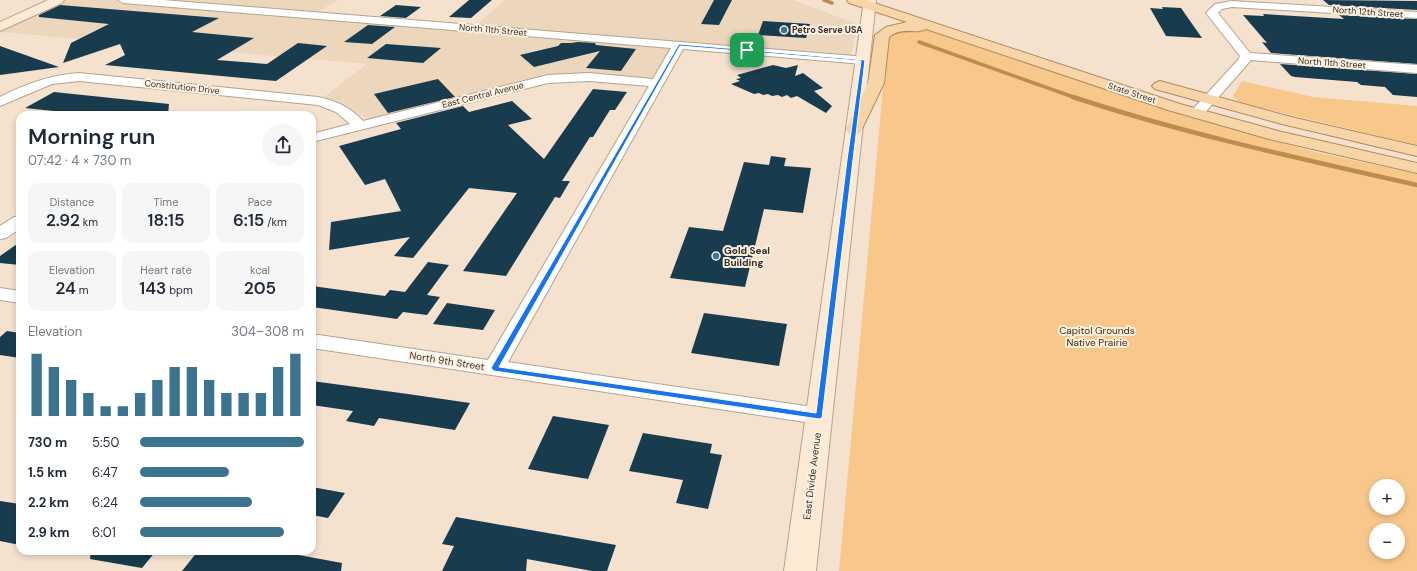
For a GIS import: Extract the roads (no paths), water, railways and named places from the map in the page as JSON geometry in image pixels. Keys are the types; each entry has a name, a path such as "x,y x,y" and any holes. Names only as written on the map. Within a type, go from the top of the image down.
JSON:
{"main road":[{"name":"State Street","path":"871,2 939,29 1109,86 1196,113 1302,142 1417,168"},
{"name":"State Street","path":"871,2 1118,73"},
{"path":"854,129 876,83 882,35 888,30 902,26 939,29"},
{"name":"State Street","path":"1145,82 1309,127 1417,151"}],"street":[{"path":"0,27 58,0"},
{"name":"North 11th Street","path":"123,0 863,60"},
{"name":"East Divide Avenue","path":"800,571 871,2"},
{"name":"North 12th Street","path":"1246,56 1212,13 1219,6 1232,4 1268,5 1417,15"},
{"path":"494,368 679,45"},
{"path":"1196,113 1246,56"},
{"name":"North 11th Street","path":"1246,56 1417,69"},
{"name":"East Central Avenue","path":"316,137 548,80 589,77 657,83"},
{"name":"Constitution Drive","path":"0,102 29,87 47,81 65,78 79,78 318,101 343,109 360,126"},
{"path":"0,294 16,296"},
{"name":"North 9th Street","path":"316,342 819,416"}],"waterway":[{"path":"824,0 832,3"},
{"path":"919,42 1074,97"},
{"path":"1074,97 1158,123 1201,134 1417,185"}],"place":[{"name":"Petro Serve USA","path":"784,30"},
{"name":"Gold Seal Building","path":"716,256"}],"park label":[{"name":"Capitol Grounds Native Prairie","path":"1097,336"}]}
